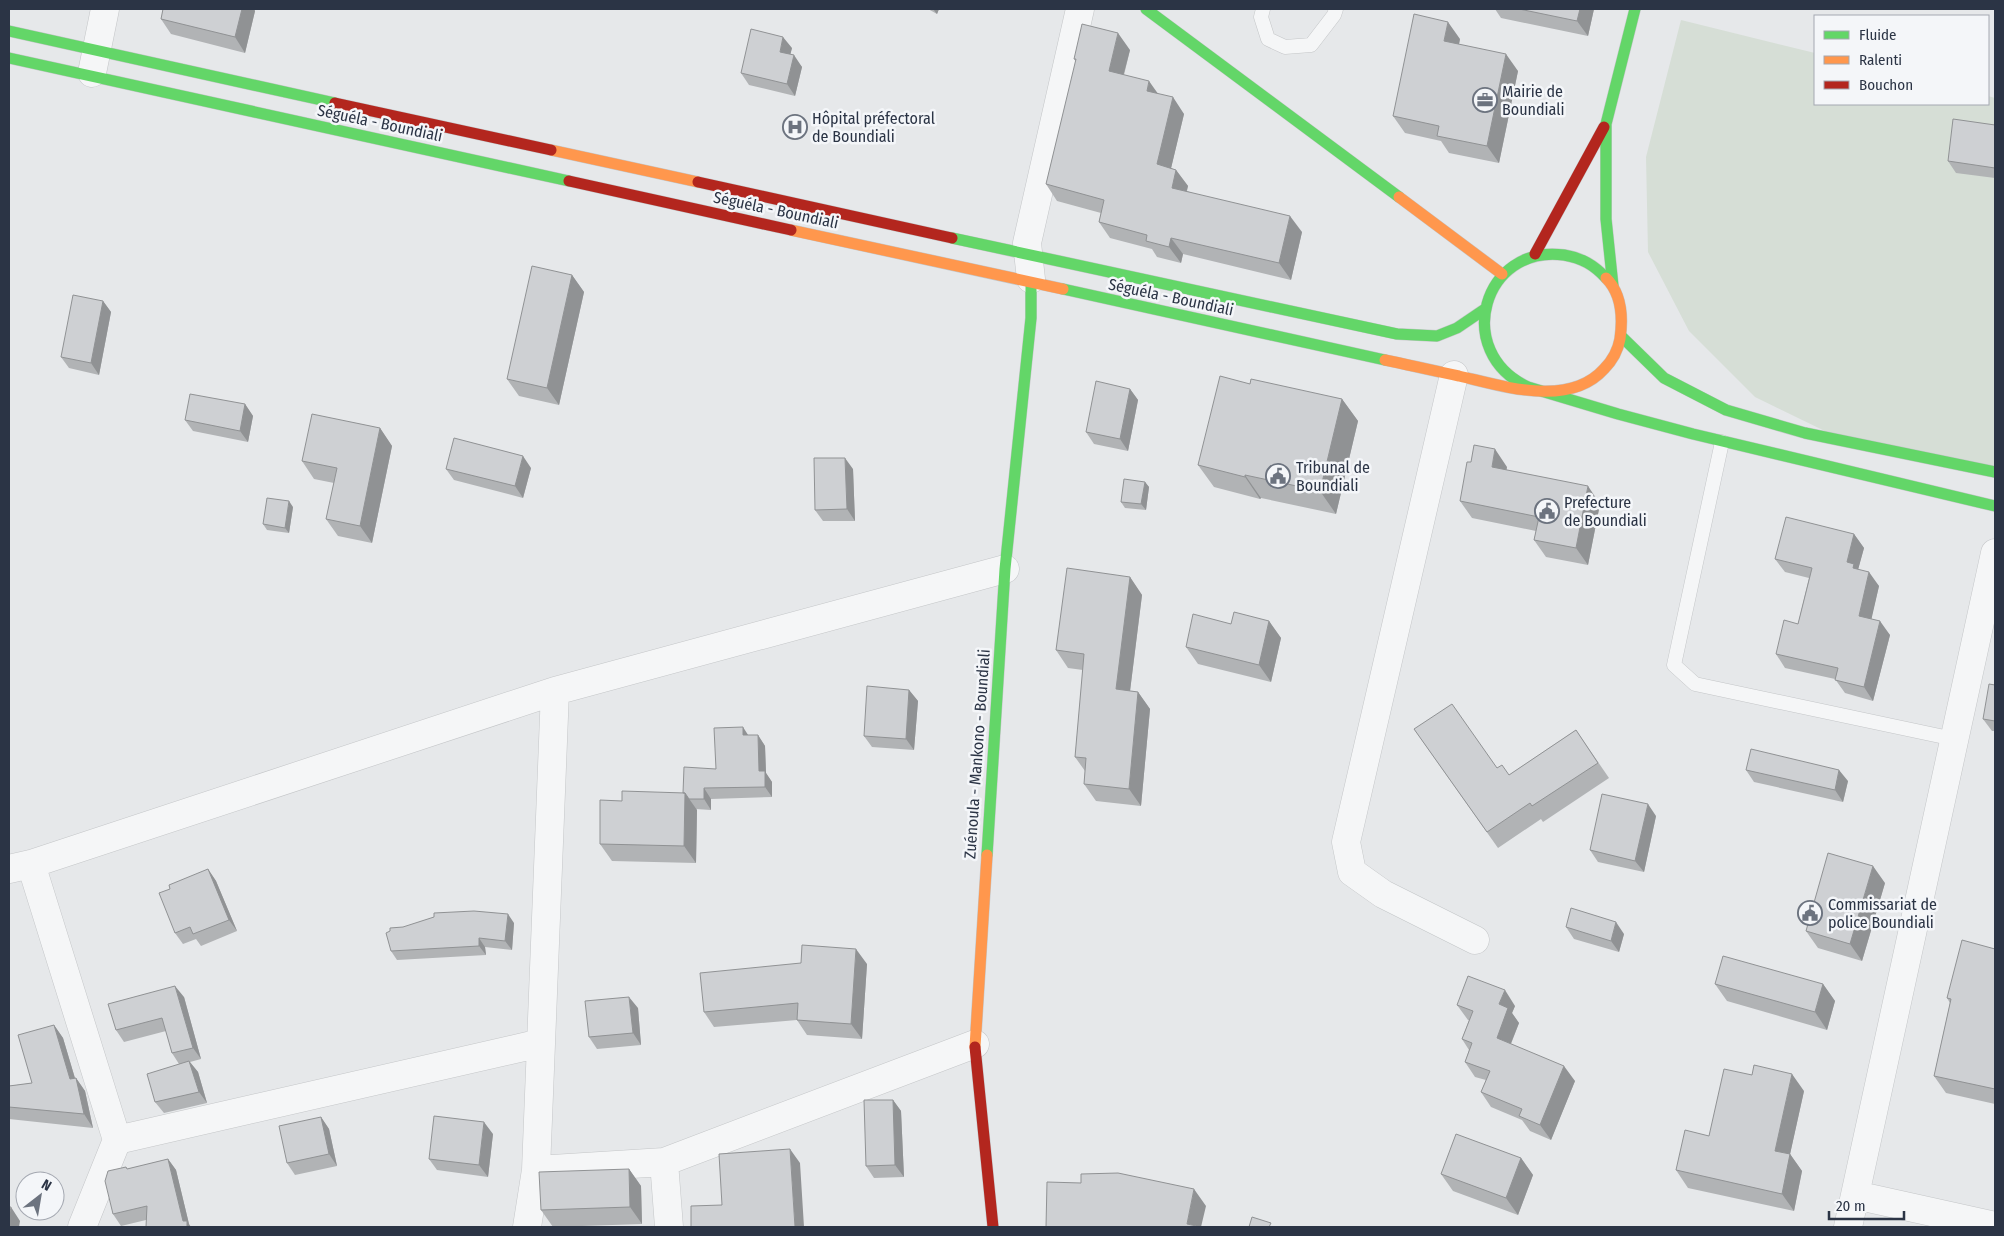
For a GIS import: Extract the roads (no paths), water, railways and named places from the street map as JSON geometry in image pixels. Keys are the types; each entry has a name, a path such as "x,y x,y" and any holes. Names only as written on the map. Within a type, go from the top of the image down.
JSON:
{"main road":[{"path":"1146,9 1502,274"},
{"path":"1613,286 1606,219 1606,124 1635,9"},
{"name":"Séguéla - Boundiali","path":"9,31 94,64 1031,283 1454,375 1536,390 1559,391 1580,386 1600,374 1614,358 1622,337 1623,319 1620,302 1613,286 1599,269 1579,257 1557,252 1535,254 1517,262 1502,274 1491,290 1485,309 1484,330 1490,350 1501,368 1517,381 1536,390"},
{"name":"Séguéla - Boundiali","path":"9,58 94,64 1028,255 1397,334 1437,336 1457,328 1485,309"},
{"path":"1535,254 1606,124"},
{"name":"Zuénoula - Mankono - Boundiali","path":"993,1227 975,1044 1005,569 1031,318 1031,283"},
{"path":"1622,337 1664,378 1726,410 1805,433 1995,472"},
{"path":"1536,390 1626,417 1722,442 1995,506"}],"street":[{"path":"94,64 105,9"},
{"path":"1031,283 1027,242 1080,9"},
{"path":"1454,375 1346,842 1352,872 1383,894 1475,940"},
{"path":"1848,1227 1995,553"},
{"path":"82,1227 117,1140 20,867 555,691 1005,569"},
{"path":"527,1227 536,1170 555,691"},
{"path":"117,1140 541,1043"},
{"path":"536,1170 664,1162 975,1044"},
{"path":"664,1162 669,1227"},
{"path":"1855,1195 1995,1226"}],"lane":[{"path":"1263,9 1261,18 1268,40 1285,47 1311,44 1337,11"},
{"path":"1722,442 1674,665 1695,684 1954,739"}],"place":[{"name":"Mairie de Boundiali","path":"1485,100"},
{"name":"Hôpital préfectoral de Boundiali","path":"795,127"},
{"name":"Tribunal de Boundiali","path":"1278,476"},
{"name":"Prefecture de Boundiali","path":"1547,511"},
{"name":"Commissariat de police Boundiali","path":"1810,913"}]}
